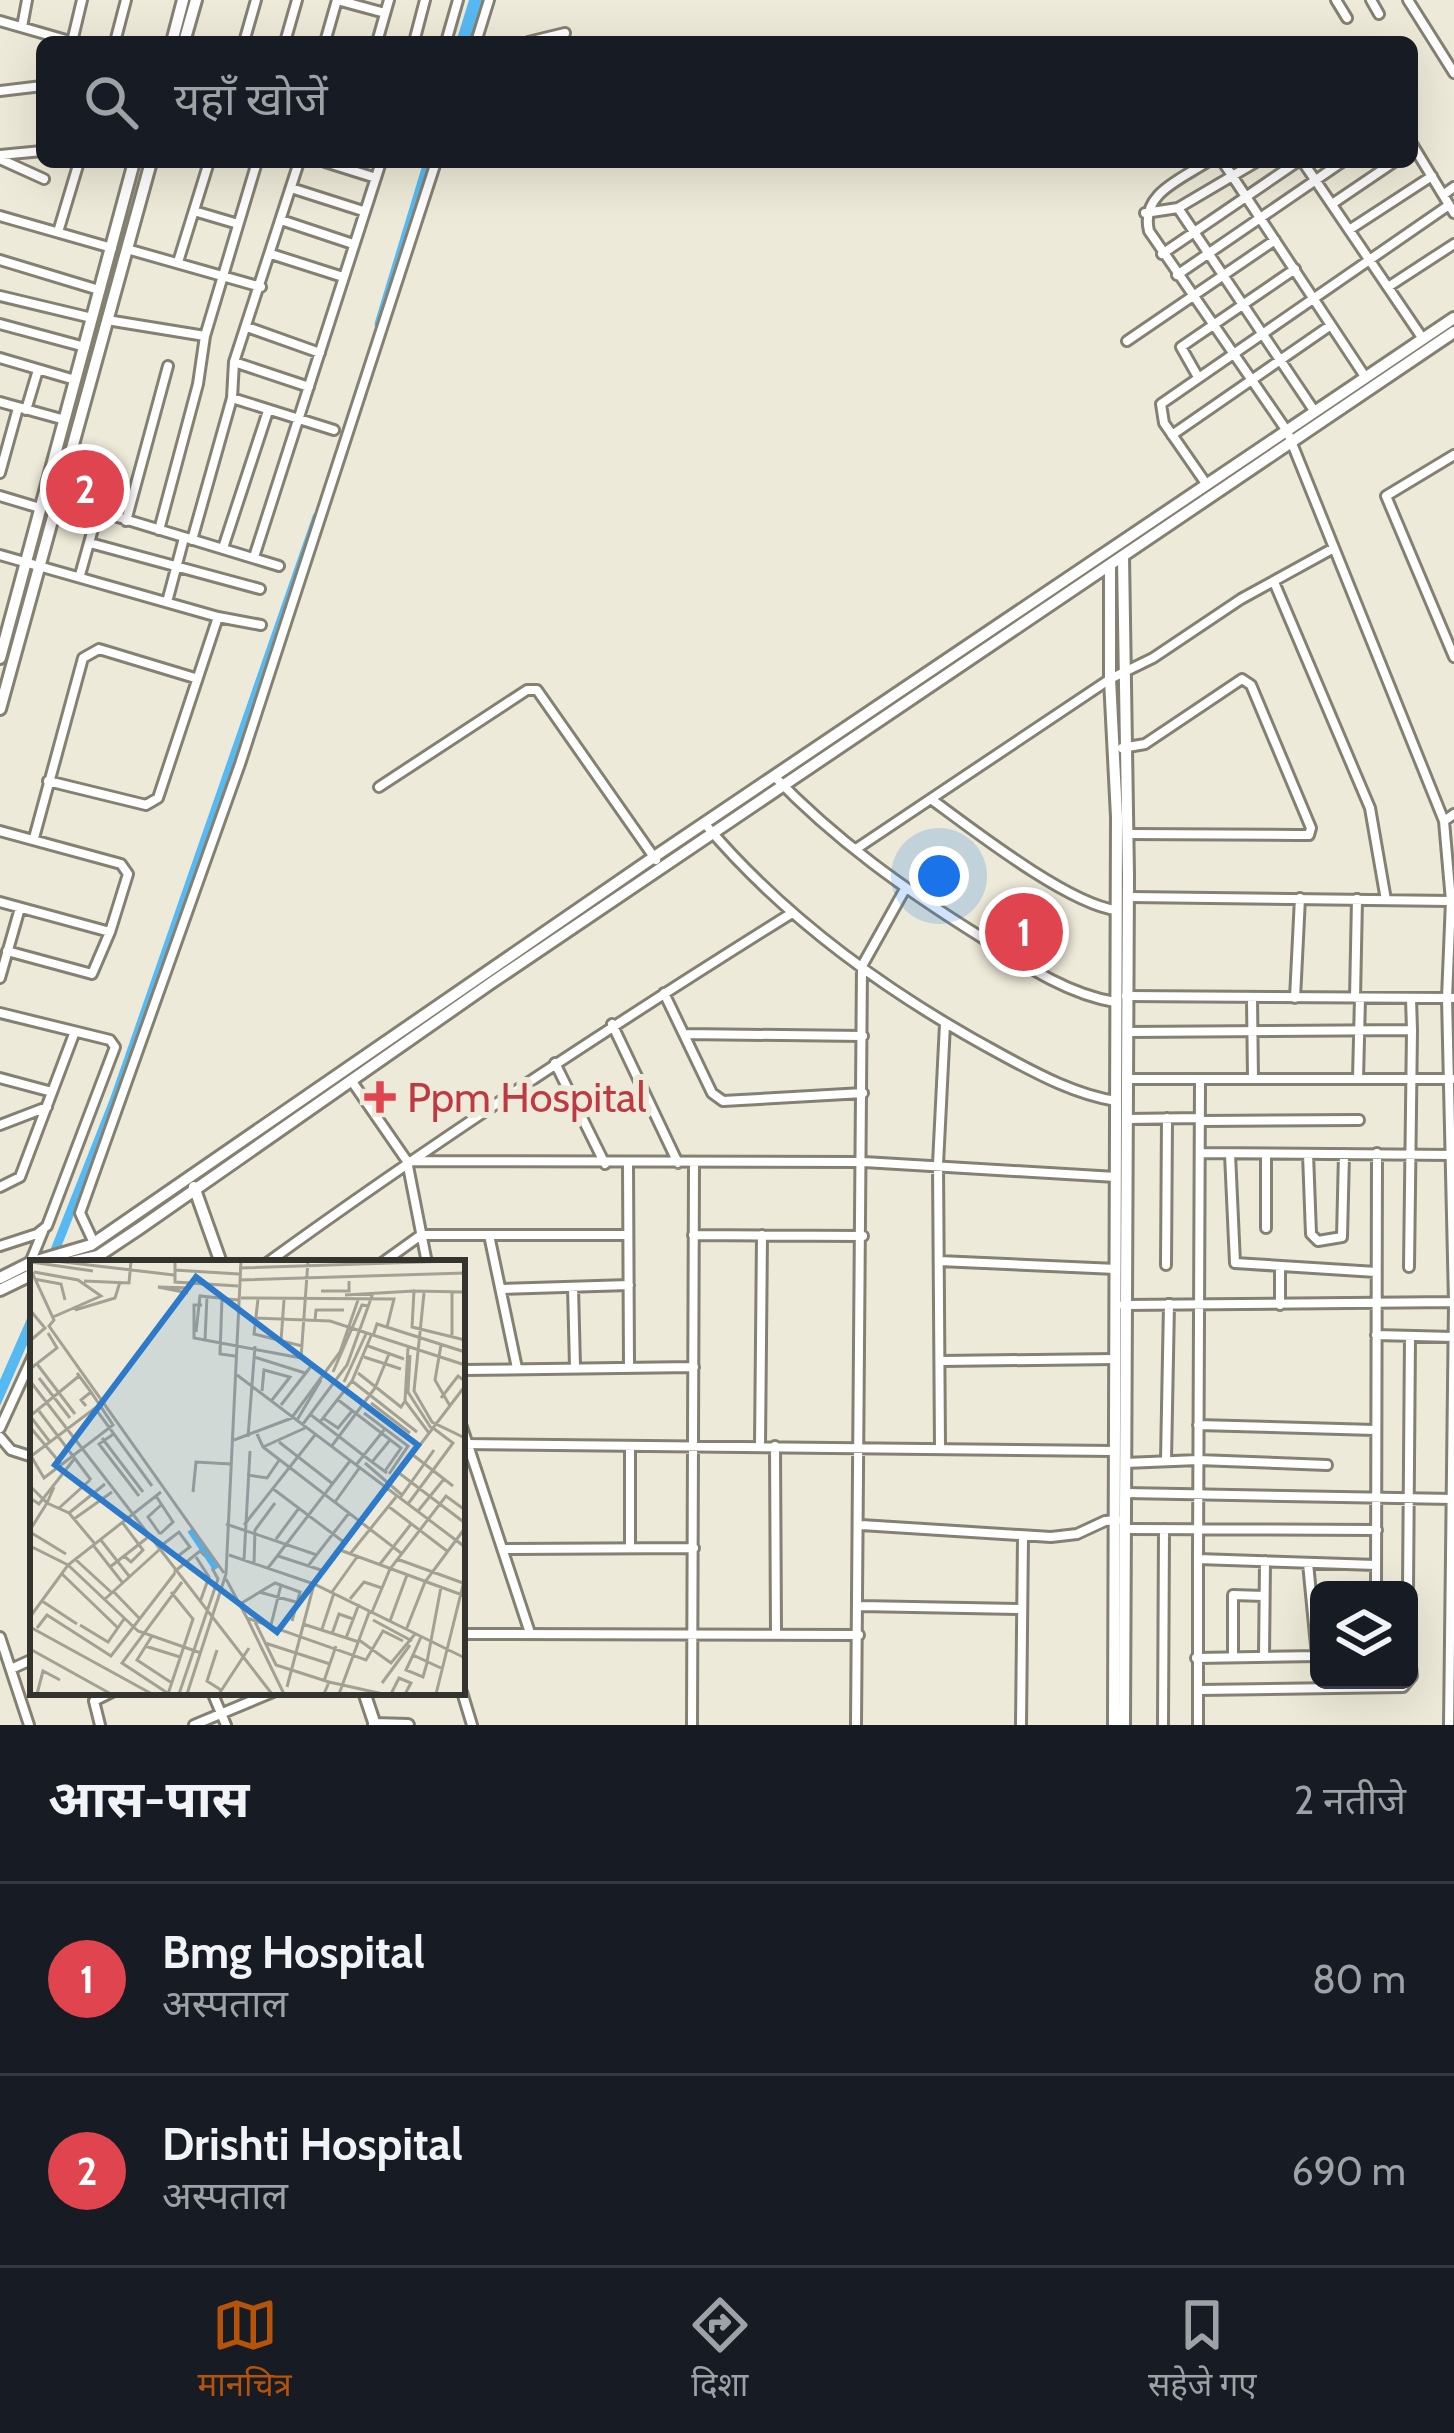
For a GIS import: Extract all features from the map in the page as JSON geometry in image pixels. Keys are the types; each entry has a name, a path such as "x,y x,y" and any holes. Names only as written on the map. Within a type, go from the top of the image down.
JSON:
{"street":[{"path":"22,27 27,0"},
{"path":"73,36 82,0"},
{"path":"117,36 127,0"},
{"path":"174,36 183,0"},
{"path":"186,36 196,0"},
{"path":"246,36 256,0"},
{"path":"287,36 297,0"},
{"path":"327,36 337,0 385,13"},
{"path":"379,36 389,0"},
{"path":"416,36 425,0"},
{"path":"448,36 458,0"},
{"path":"478,36 489,0"},
{"path":"1336,0 1347,18"},
{"path":"1371,0 1379,14"},
{"path":"1408,0 1454,73"},
{"path":"0,21 52,36"},
{"path":"553,36 566,33"},
{"path":"0,91 36,87"},
{"path":"0,157 36,153"},
{"path":"1207,485 1161,416 1161,404 1313,296 1452,209 1418,155"},
{"path":"0,157 44,179"},
{"path":"58,232 77,168"},
{"path":"0,658 132,168"},
{"path":"0,709 149,168"},
{"path":"178,262 207,168"},
{"path":"159,530 198,384 205,336 255,168"},
{"path":"167,602 232,398 234,362 297,168"},
{"path":"344,168 376,178"},
{"path":"254,556 379,168"},
{"path":"94,1243 80,1213 254,722 434,168"},
{"path":"1199,168 1156,196 1145,213 1149,231 1289,436 1444,821 1451,901 1454,1270 1449,1725"},
{"path":"1227,168 1366,378"},
{"path":"1145,213 1178,208 1247,168"},
{"path":"1162,254 1291,168"},
{"path":"1305,168 1423,340"},
{"path":"1177,275 1333,168"},
{"path":"1332,203 1385,168"},
{"path":"1349,230 1432,176"},
{"path":"1443,195 1454,187"},
{"path":"291,188 363,211"},
{"path":"1178,208 1315,412"},
{"path":"194,211 238,224"},
{"path":"0,216 112,248"},
{"path":"281,220 353,244"},
{"path":"1127,341 1275,240"},
{"path":"1388,287 1454,244"},
{"path":"127,249 261,287"},
{"path":"271,254 343,278"},
{"path":"0,260 99,290"},
{"path":"1198,376 1181,347 1295,269"},
{"path":"0,296 92,318"},
{"path":"72,1258 98,1256 347,1075 708,828 1110,566 1315,412 1454,318"},
{"path":"107,320 205,336"},
{"path":"0,324 85,347"},
{"path":"1172,435 1331,325"},
{"path":"247,327 320,353"},
{"path":"778,781 1122,541 1454,332"},
{"path":"0,358 77,380"},
{"path":"234,362 309,387"},
{"path":"126,521 168,366"},
{"path":"0,473 38,370"},
{"path":"232,398 334,430"},
{"path":"0,402 65,420"},
{"path":"224,548 268,411"},
{"path":"1454,455 1386,496 1454,658"},
{"path":"0,496 40,508"},
{"path":"80,576 98,511 279,566"},
{"path":"1114,1725 1127,1118 1121,1089 1120,999 1122,541"},
{"path":"90,543 260,589"},
{"path":"856,849 1110,679 1332,549"},
{"path":"1109,550 1110,679 1127,834 1120,902"},
{"path":"0,555 261,625"},
{"path":"1274,582 1370,808 1385,900"},
{"path":"49,781 153,803 162,793 218,617"},
{"path":"34,838 83,658 92,650 196,678"},
{"path":"1121,747 1145,744 1242,679 1251,685 1311,828 1309,835 1298,836 1127,834"},
{"path":"379,787 532,688 543,696 658,863"},
{"path":"778,781 904,890 1078,993 1120,999 1451,998"},
{"path":"931,799 1016,860 1094,904 1300,898 1451,901"},
{"path":"1444,821 1454,814"},
{"path":"708,828 792,913 862,966 945,1024 1068,1087 1121,1089 1253,1079 1451,1078"},
{"path":"0,831 127,869 94,972 88,976 7,951"},
{"path":"856,1725 862,966 904,890"},
{"path":"1295,998 1300,898"},
{"path":"1357,899 1358,1079"},
{"path":"0,902 110,932"},
{"path":"0,978 20,908"},
{"path":"271,1260 407,1161 612,1024 792,913"},
{"path":"664,993 712,1093 723,1100 863,1094"},
{"path":"1252,998 1253,1079"},
{"path":"1409,1267 1411,998"},
{"path":"1120,999 1126,1032 1116,1177 1121,1305 1115,1359 1125,1492 1121,1523 1124,1725"},
{"path":"0,1013 110,1040 115,1051 35,1260"},
{"path":"612,1024 678,1163"},
{"path":"940,1448 938,1164 945,1024"},
{"path":"1126,1032 1412,1030"},
{"path":"0,1187 20,1177 74,1034"},
{"path":"686,1034 863,1036"},
{"path":"555,1062 605,1163"},
{"path":"347,1075 407,1161 426,1260"},
{"path":"0,1078 52,1092"},
{"path":"1198,1725 1200,1081"},
{"path":"0,1125 46,1107"},
{"path":"1127,1118 1360,1120"},
{"path":"1166,1265 1167,1118"},
{"path":"1200,1154 1453,1155"},
{"path":"1231,1154 1234,1260 1244,1266 1376,1272"},
{"path":"1308,1154 1311,1234 1318,1241 1342,1237 1344,1154"},
{"path":"1376,1581 1377,1154"},
{"path":"1266,1155 1266,1228"},
{"path":"407,1161 864,1162 1116,1177"},
{"path":"628,1163 629,1366"},
{"path":"692,1725 694,1163"},
{"path":"72,1258 193,1184"},
{"path":"193,1184 220,1260"},
{"path":"0,1246 44,1230"},
{"path":"386,1260 421,1235 628,1235"},
{"path":"489,1235 517,1368"},
{"path":"693,1235 863,1236"},
{"path":"760,1446 762,1235"},
{"path":"939,1261 1116,1269"},
{"path":"1280,1268 1280,1305"},
{"path":"0,1278 30,1269"},
{"path":"0,1290 30,1270"},
{"path":"501,1289 629,1285"},
{"path":"573,1287 575,1367"},
{"path":"1121,1305 1454,1302"},
{"path":"1166,1460 1169,1304"},
{"path":"1376,1335 1453,1335"},
{"path":"1408,1581 1411,1336"},
{"path":"941,1360 1115,1359"},
{"path":"30,1363 0,1433 11,1450 30,1456"},
{"path":"465,1370 694,1367"},
{"path":"1198,1425 1375,1430"},
{"path":"465,1444 940,1448 1327,1465"},
{"path":"630,1446 630,1548"},
{"path":"775,1446 776,1634"},
{"path":"465,1447 530,1634"},
{"path":"1125,1492 1452,1499"},
{"path":"861,1525 1023,1537 1078,1534 1121,1523 1164,1529 1377,1530"},
{"path":"1163,1725 1164,1529"},
{"path":"1021,1725 1023,1537"},
{"path":"502,1549 694,1547"},
{"path":"1198,1559 1376,1565"},
{"path":"1264,1657 1265,1561"},
{"path":"1308,1563 1310,1582"},
{"path":"1232,1657 1233,1595 1264,1596"},
{"path":"860,1606 1020,1609"},
{"path":"465,1634 859,1635"},
{"path":"0,1637 29,1725"},
{"path":"1196,1658 1310,1656"},
{"path":"11,1670 30,1660"},
{"path":"1199,1690 1310,1689"},
{"path":"100,1725 94,1701 106,1695"},
{"path":"213,1695 226,1725"},
{"path":"194,1725 266,1695"},
{"path":"365,1695 374,1725 409,1725"},
{"path":"463,1695 472,1725"}],"water":[{"path":"469,0 485,0 475,36 458,36"},
{"path":"30,1312 30,1338 0,1406 0,1380"}],"waterway":[{"path":"379,324 426,168"},
{"path":"51,1260 114,1101 317,517"}],"place":[{"name":"Drishti Hospital","path":"85,489"},
{"name":"Bmg Hospital","path":"1024,932"},
{"name":"Ppm Hospital","path":"380,1097"}]}
